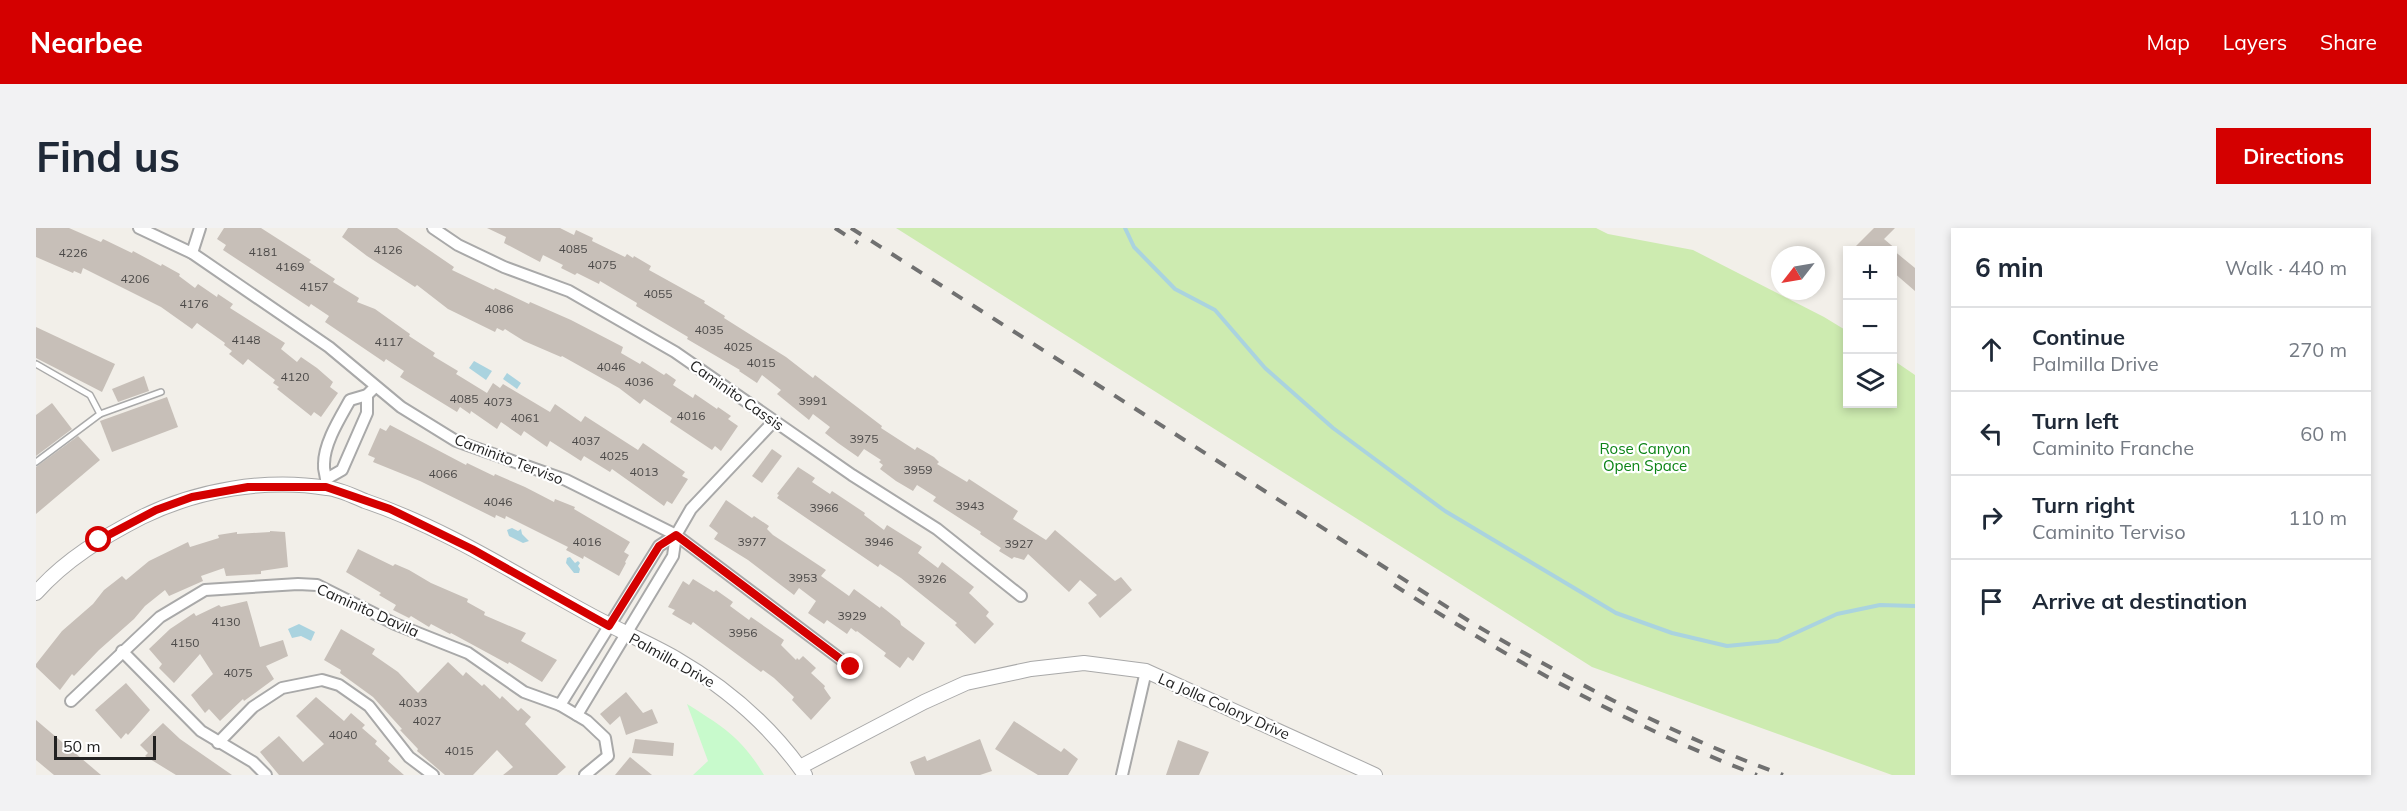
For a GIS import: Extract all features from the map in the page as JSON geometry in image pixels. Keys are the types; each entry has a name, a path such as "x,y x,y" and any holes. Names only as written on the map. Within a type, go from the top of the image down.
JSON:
{"street":[{"name":"Caminito Terviso","path":"139,228 192,253 329,347 371,391 456,441 566,480 676,535 851,667"},
{"path":"192,253 200,228"},
{"name":"Caminito Cassis","path":"433,228 458,245 504,267 569,291 675,352 852,475 937,529 1021,596"},
{"path":"371,391 367,413 342,470 327,483 323,464 333,431 350,400 371,391"},
{"path":"577,715 673,556 676,535 691,509 774,421"},
{"path":"328,448 348,455"},
{"name":"Palmilla Drive","path":"36,593 70,560 99,540 156,510 192,497 248,487 327,483 390,509 472,549 714,682 746,706 785,747 803,771"},
{"path":"560,705 659,546 676,535"},
{"name":"Caminito Davila","path":"71,701 160,617 205,590 298,584 317,585 395,624 468,653 524,692 560,705 587,721 604,738 608,756 585,775"},
{"path":"122,651 201,731 254,762 266,775"},
{"name":"La Jolla Colony Drive","path":"803,771 924,702 966,683 1030,669 1084,663 1146,671 1375,775"},
{"path":"1122,775 1146,671"},
{"path":"218,743 253,707 282,688 322,680 339,685 369,706 409,757 433,775"}],"lane":[{"path":"36,364 90,395 100,414"},
{"path":"36,462 100,414 161,392"}],"green space":[{"name":"Rose Canyon Open Space","path":"896,228 1596,228 1608,234 1693,250 1771,290 1771,300 1791,300 1843,329 1843,408 1897,408 1897,363 1915,375 1915,775 1892,775 1592,667"},
{"path":"687,704 711,719 739,742 764,775 693,775 708,761"}],"water":[{"path":"474,361 492,371 486,380 469,368"},
{"path":"507,373 521,383 517,389 503,379"},
{"path":"512,528 518,531 521,529 522,534 529,541 523,543 509,536 507,530"},
{"path":"570,557 575,563 578,561 580,563 579,573 574,573 566,563 567,558"},
{"path":"299,624 315,632 311,641 301,636 292,638 288,629"}],"building":[{"path":"36,228 69,228 101,242 103,239 161,266 162,264 180,274 179,276 195,288 198,284 217,297 218,294 233,304 230,308 285,343 281,349 297,362 301,357 317,368 333,382 330,387 338,393 321,417 314,412 311,416 277,389 279,387 273,383 275,380 248,359 243,365 229,354 232,351 224,345 225,343 197,323 192,329 161,307 83,268 81,274 74,271 73,273 36,257"},
{"path":"224,228 261,228 311,260 309,262 335,279 333,282 359,298 357,302 375,309 435,353 433,356 458,371 456,374 487,393 493,383 500,388 503,384 550,412 555,404 581,422 585,416 638,450 643,443 685,472 682,476 688,479 672,504 667,501 664,506 612,469 610,472 584,456 581,461 550,441 547,447 524,431 521,436 501,422 497,429 471,411 470,414 460,407 457,412 400,377 404,371 386,359 384,362 325,322 329,316 311,304 309,307 223,250 226,245 217,239"},
{"path":"348,228 397,228 454,267 452,270 494,290 495,288 571,320 623,347 621,353 640,364 642,361 664,375 666,373 676,380 673,385 693,398 695,394 717,409 718,407 731,416 728,419 738,426 721,451 715,446 712,450 670,422 672,418 644,399 640,404 619,388 562,356 524,341 505,329 503,331 497,328 495,332 448,309 417,285 415,287 342,237"},
{"path":"487,228 560,228 574,235 576,230 593,238 592,241 625,257 627,254 633,258 634,256 651,266 649,270 705,301 704,303 725,316 724,318 786,357 813,378 815,375 882,426 881,428 915,450 917,447 934,457 939,462 937,464 967,482 969,479 1018,511 1013,519 1046,540 1055,530 1115,581 1121,577 1132,590 1100,618 1088,603 1097,595 1080,580 1069,592 1028,554 1024,560 1014,557 1012,559 999,551 1001,548 980,534 981,532 933,501 936,497 917,485 913,491 880,469 883,465 879,462 881,460 864,449 858,457 838,443 825,433 830,427 813,414 809,420 777,394 781,390 762,375 757,383 600,281 599,284 577,273 575,275 561,268 563,265 543,255 540,262 504,243 506,237"},
{"path":"1874,228 1895,228 1884,239 1892,246 1856,246"},
{"path":"1897,253 1915,268 1915,291 1897,275"},
{"path":"36,327 115,364 102,392 36,358"},
{"path":"144,376 149,391 118,402 112,389"},
{"path":"167,397 178,427 112,452 100,421"},
{"path":"52,403 72,429 36,456 36,415"},
{"path":"390,425 466,465 467,463 494,476 495,474 554,502 555,499 575,507 574,509 630,542 624,552 629,555 619,576 584,556 583,559 566,550 568,547 506,516 505,519 496,515 495,518 420,481 373,462 375,458 368,455 380,428 386,431"},
{"path":"78,436 100,460 36,514 36,467"},
{"path":"772,449 782,456 762,483 752,476"},
{"path":"798,467 815,478 812,482 830,494 832,491 865,513 864,515 884,530 887,525 922,547 918,553 938,568 942,562 974,587 969,593 989,612 986,616 994,624 975,644 955,625 957,623 901,578 880,564 878,567 777,498 779,495 777,494"},
{"path":"726,500 752,518 754,516 769,526 767,529 773,535 826,570 821,576 849,596 854,589 900,621 901,625 925,643 913,661 908,657 900,668 884,656 886,653 857,631 851,628 847,634 827,620 824,624 808,613 816,601 799,588 794,595 748,560 714,539 718,533 709,526"},
{"path":"285,532 288,567 261,571 261,574 226,576 224,568 201,576 203,581 169,596 165,590 145,606 74,676 72,674 60,690 36,667 62,631 93,604 104,590 122,576 126,580 149,561 188,542 190,547 219,538 218,535"},
{"path":"358,549 393,566 395,564 409,570 431,583 468,599 467,602 485,612 484,615 526,633 521,641 557,660 542,682 509,662 508,664 451,633 431,624 429,627 411,616 409,618 393,610 396,605 346,572"},
{"path":"693,579 714,592 716,590 733,602 730,606 749,620 751,617 784,640 781,645 796,660 803,656 816,668 811,673 825,686 831,698 811,720 792,700 794,697 774,678 763,670 761,672 693,622 691,625 672,614 675,610 668,607 683,581 689,585"},
{"path":"247,601 260,647 283,640 288,656 266,666 274,679 244,701 243,699 220,721 209,709 205,713 191,695 213,674 200,654 174,683 159,668 162,664 149,649 170,629 194,613 196,616 219,605 221,607"},
{"path":"341,629 375,649 372,654 398,672 418,693 448,662 463,676 466,672 500,699 502,696 518,711 521,708 531,717 525,724 566,767 557,775 503,775 513,767 497,750 473,775 445,775 417,751 418,749 400,730 402,729 373,697 340,673 341,670 324,660"},
{"path":"126,683 150,710 128,735 126,733 121,739 95,710"},
{"path":"626,692 643,713 652,709 658,723 626,735 620,716 610,725 600,714"},
{"path":"316,697 344,721 351,713 365,725 362,728 377,741 375,744 390,758 388,761 404,775 279,775 260,752 279,736 303,762 324,744 296,716"},
{"path":"36,720 101,775 54,775 36,760"},
{"path":"1014,721 1061,752 1064,748 1078,759 1068,775 1038,775 995,749"},
{"path":"163,723 180,739 232,775 176,775 145,756 148,753 140,745"},
{"path":"635,739 674,743 673,756 632,753"},
{"path":"980,739 992,771 980,775 915,775 910,762 925,756 927,761"},
{"path":"1178,740 1209,752 1199,775 1166,775"},
{"path":"630,757 652,775 615,775"}],"waterway":[{"path":"1125,228 1134,247 1175,289 1215,310 1265,368 1333,428 1445,511 1616,613 1672,633 1727,646 1778,641 1837,614 1880,605 1915,606"}],"railway":[{"path":"835,228 858,243"},
{"path":"851,228 1477,626 1551,668 1665,726 1783,775"},
{"path":"1394,585 1526,665 1616,713 1709,756 1757,775"}],"route":[{"path":"99,540 156,510 192,497 221,490 248,487 326,487 390,509 472,549 609,626 659,546 676,535 851,667"}]}
